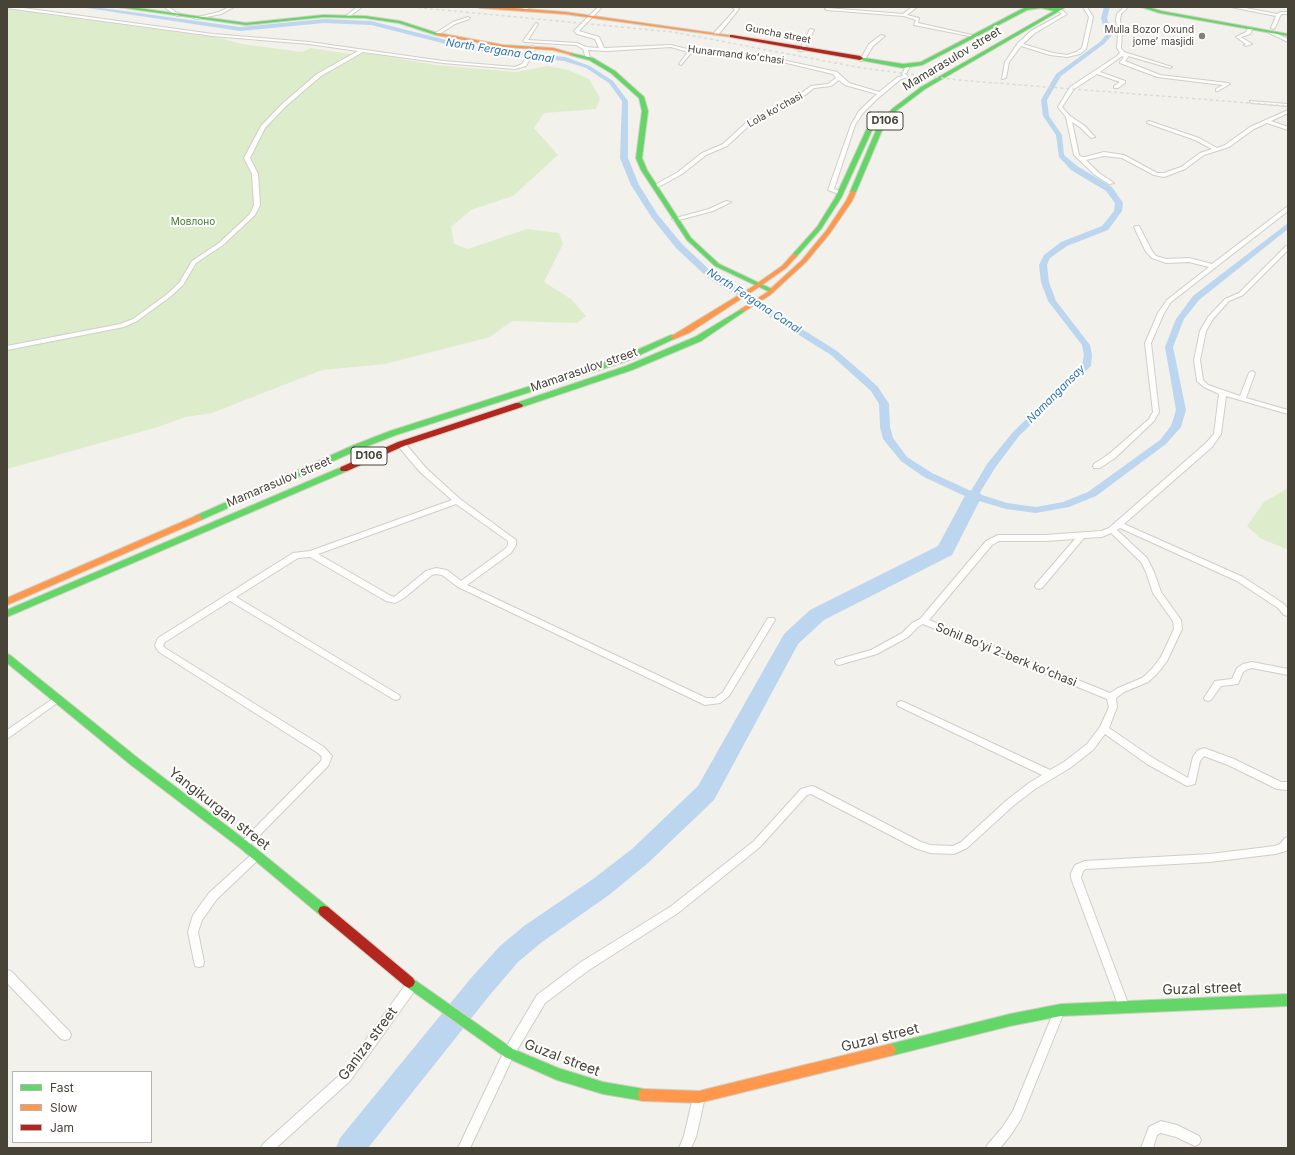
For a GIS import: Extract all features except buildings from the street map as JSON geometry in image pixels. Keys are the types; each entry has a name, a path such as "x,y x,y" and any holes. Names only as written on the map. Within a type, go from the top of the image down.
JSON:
{"main road":[{"path":"120,7 246,24 323,16 348,16 400,22 436,34 487,44 566,51 588,58 613,72 641,97 645,111 639,158 654,187 674,219 689,239 717,265 756,287 770,292"},
{"name":"Guncha street","path":"480,7 526,9 589,16 716,34 800,50 908,66 922,63 1026,9 1057,8"},
{"path":"1143,7 1160,12 1251,28 1288,31"},
{"path":"1158,7 1272,30 1288,35"},
{"name":"Mamarasulov street","path":"7,602 357,447 393,433 624,359 686,331 724,308 784,267 803,247 819,228 841,193 871,126 885,107 917,86 1057,8"},
{"name":"Mamarasulov street","path":"7,614 401,444 644,362 698,339 737,315 770,292 804,261 849,201 880,128 894,110 923,88 1057,8"},
{"name":"Yangikurgan street","path":"7,658 57,699 244,845 412,985 490,1040"},
{"name":"Guzal street","path":"490,1040 509,1053 557,1074 603,1088 653,1096 699,1097 1010,1020 1061,1010 1124,1006 1288,1000"}],"street":[{"path":"7,7 213,35 363,50 443,62 516,68 524,65 533,48"},
{"path":"166,7 178,15"},
{"path":"196,18 220,13 232,7"},
{"path":"348,16 360,7"},
{"path":"600,7 576,30 579,33 596,38 602,49"},
{"path":"716,34 736,11 737,8 733,7"},
{"path":"904,15 915,7"},
{"path":"1020,44 1052,54 1069,56 1078,53 1084,48 1091,17 1084,7"},
{"path":"1126,7 1119,14 1118,20 1120,32 1119,48 1126,57 1121,61 1122,62 1159,76 1228,84 1218,90"},
{"path":"1233,7 1278,15 1279,13 1288,13"},
{"path":"1004,78 1007,62 1020,44 1033,32 1065,14 1057,8"},
{"path":"827,9 904,15 918,19 915,24 974,36"},
{"path":"1278,15 1272,30 1288,41"},
{"path":"436,34 454,23 468,18"},
{"name":"Hunarmand koʻchasi","path":"536,24 525,41 574,44 585,48 602,49 664,46 691,51 778,60 835,72 839,78 847,84 880,94"},
{"path":"1246,45 1250,44 1238,37 1248,33 1251,28"},
{"path":"800,50 812,30"},
{"path":"862,60 871,45 883,36"},
{"path":"585,48 588,58"},
{"path":"7,348 122,326 135,320 168,296 181,284 194,262 221,244 252,215 257,204 255,174 246,158 266,123 319,75 363,50"},
{"path":"681,64 691,51"},
{"path":"1122,53 1170,67"},
{"path":"1093,137 1083,126 1068,117 1060,107 1067,93 1096,72 1119,58 1122,53"},
{"path":"841,193 831,190 854,125 861,112 880,94 900,78 906,77 904,74 908,66"},
{"path":"1096,72 1123,82 1116,87"},
{"name":"Lola koʻchasi","path":"654,187 680,173 704,154 725,145 750,122 793,102 813,87 831,84 839,78"},
{"path":"1252,102 1288,105"},
{"path":"1080,158 1085,159 1104,154 1114,155 1130,159 1156,174 1164,176 1183,168 1202,154 1227,146 1266,121 1288,111"},
{"path":"1068,117 1077,155 1097,174 1111,183"},
{"path":"1266,121 1288,129"},
{"path":"1149,122 1197,139 1216,149"},
{"path":"674,219 711,210 728,202"},
{"path":"1097,466 1112,456 1152,420 1156,412 1157,403 1148,343 1161,313 1169,301 1288,208"},
{"path":"1137,228 1149,252 1154,257 1166,261 1190,260 1212,266"},
{"path":"1288,247 1241,294 1227,300 1210,318 1202,331 1197,360 1200,381 1206,386 1223,393 1288,412"},
{"path":"1242,399 1252,373"},
{"path":"923,621 989,543 998,538 1081,536 1102,534 1116,528 1209,445 1217,434 1223,393"},
{"path":"401,444 423,470 457,500 512,540 512,545 508,551 461,585"},
{"path":"244,845 325,763 328,756 322,750 162,650 159,646 161,640 296,555 311,554 457,500"},
{"path":"1116,528 1240,579 1281,606 1287,613"},
{"path":"464,1148 509,1053 541,999 584,966 674,910 757,844 804,792 812,790 918,845 930,849 954,850 964,845 1010,803 1032,786 1067,765 1090,747 1104,729 1113,707 1111,697 1121,690 1145,680 1154,672 1164,659 1178,629 1177,620 1157,593 1144,560 1116,528"},
{"path":"1039,586 1081,536"},
{"path":"311,554 389,599 395,600 429,573 436,571 444,572 461,585 705,702 717,701 726,694 771,620"},
{"path":"230,597 396,698"},
{"name":"Sohil Boʻyi 2-berk koʻchasi","path":"839,662 874,652 905,635 915,625 923,621 1111,697"},
{"path":"1208,698 1218,683 1235,682 1240,670 1246,666 1252,665 1288,672"},
{"path":"7,735 57,699"},
{"path":"901,704 1051,774"},
{"path":"1104,729 1150,761 1187,782 1192,781 1196,760 1200,754 1204,752 1231,762 1280,786 1288,786"},
{"path":"1124,1006 1076,878 1076,873 1079,868 1085,865 1210,858 1275,850 1283,848 1288,841"},
{"path":"199,962 193,932 197,918 213,896 256,856"},
{"path":"8,979 65,1035"},
{"name":"Ganiza street","path":"267,1148 346,1077 412,985"},
{"path":"992,1148 1006,1132 1017,1115 1061,1010"},
{"path":"685,1148 690,1137 699,1097"},
{"path":"1147,1148 1153,1131 1161,1127 1177,1131 1195,1140"}],"green space":[{"name":"Мовлоно","path":"7,9 220,38 242,44 302,52 311,48 349,54 373,54 435,65 516,72 548,66 568,70 589,79 600,98 596,109 544,113 534,128 558,155 513,196 471,210 451,227 454,244 468,249 527,229 559,233 563,244 544,282 571,299 586,316 577,323 512,321 490,337 385,364 322,370 212,413 186,417 158,427 7,469"},
{"path":"1288,488 1288,550 1260,538 1247,526 1264,502"}],"waterway":[{"name":"North Fergana Canal","path":"83,7 240,29 324,21 371,23 462,46 494,52 565,59 588,67 611,82 625,101 624,158 635,185 655,216 679,246 711,276 747,300 834,353 875,389 884,404 885,427 888,439 904,459 928,475 973,496"},
{"name":"Namangansay","path":"973,496 991,466 1016,434 1086,366 1088,355 1086,345 1052,301 1045,282 1043,265 1047,257 1064,244 1105,228 1118,211 1119,203 1109,189 1074,168 1061,156 1059,135 1046,116 1044,100 1058,75 1102,43 1109,35 1104,18 1107,7"},
{"name":"North Fergana Canal","path":"973,496 1006,506 1036,510 1065,505 1092,494 1163,442 1176,427 1181,410 1169,347 1180,319 1196,298 1288,225"},
{"path":"350,1148 480,987 509,954 533,934 601,887 640,856 706,793 791,639 817,615 945,550 973,496"}],"railway":[{"path":"412,7 673,32 862,68 958,80 1288,106"}],"traffic: fast":[{"path":"120,7 246,24 323,16 365,17 400,22 438,34"},
{"path":"860,58 903,66 922,63 1026,9 1041,7 1059,10"},
{"path":"853,192 880,128 894,110 923,88 1064,7"},
{"path":"1143,7 1160,12 1288,35"},
{"path":"572,54 591,59 613,72 641,97 645,111 639,158 644,170 689,239 717,265 772,291"},
{"path":"794,256 819,228 838,198 871,126 880,113"},
{"path":"519,405 629,368 698,339 743,310"},
{"path":"198,518 357,447 393,433 624,359 674,337"},
{"path":"7,614 344,469"},
{"path":"7,658 135,762 244,845 324,911"},
{"path":"409,982 509,1053 557,1074 603,1088 644,1095"},
{"path":"890,1050 1010,1020 1061,1010 1288,1000"}],"traffic: slow":[{"path":"480,7 565,13 732,36"},
{"path":"438,34 503,46 553,49 572,54"},
{"path":"743,310 768,294 804,261 828,232 849,201 853,192"},
{"path":"674,337 754,288 784,267 794,256"},
{"path":"7,602 198,518"},
{"path":"644,1095 699,1097 890,1050"}],"traffic: jam":[{"path":"732,36 860,58"},
{"path":"344,469 401,444 519,405"},
{"path":"324,911 409,982"}],"place":[{"name":"Mulla Bozor Oxund jome’ masjidi","path":"1202,36"}]}
